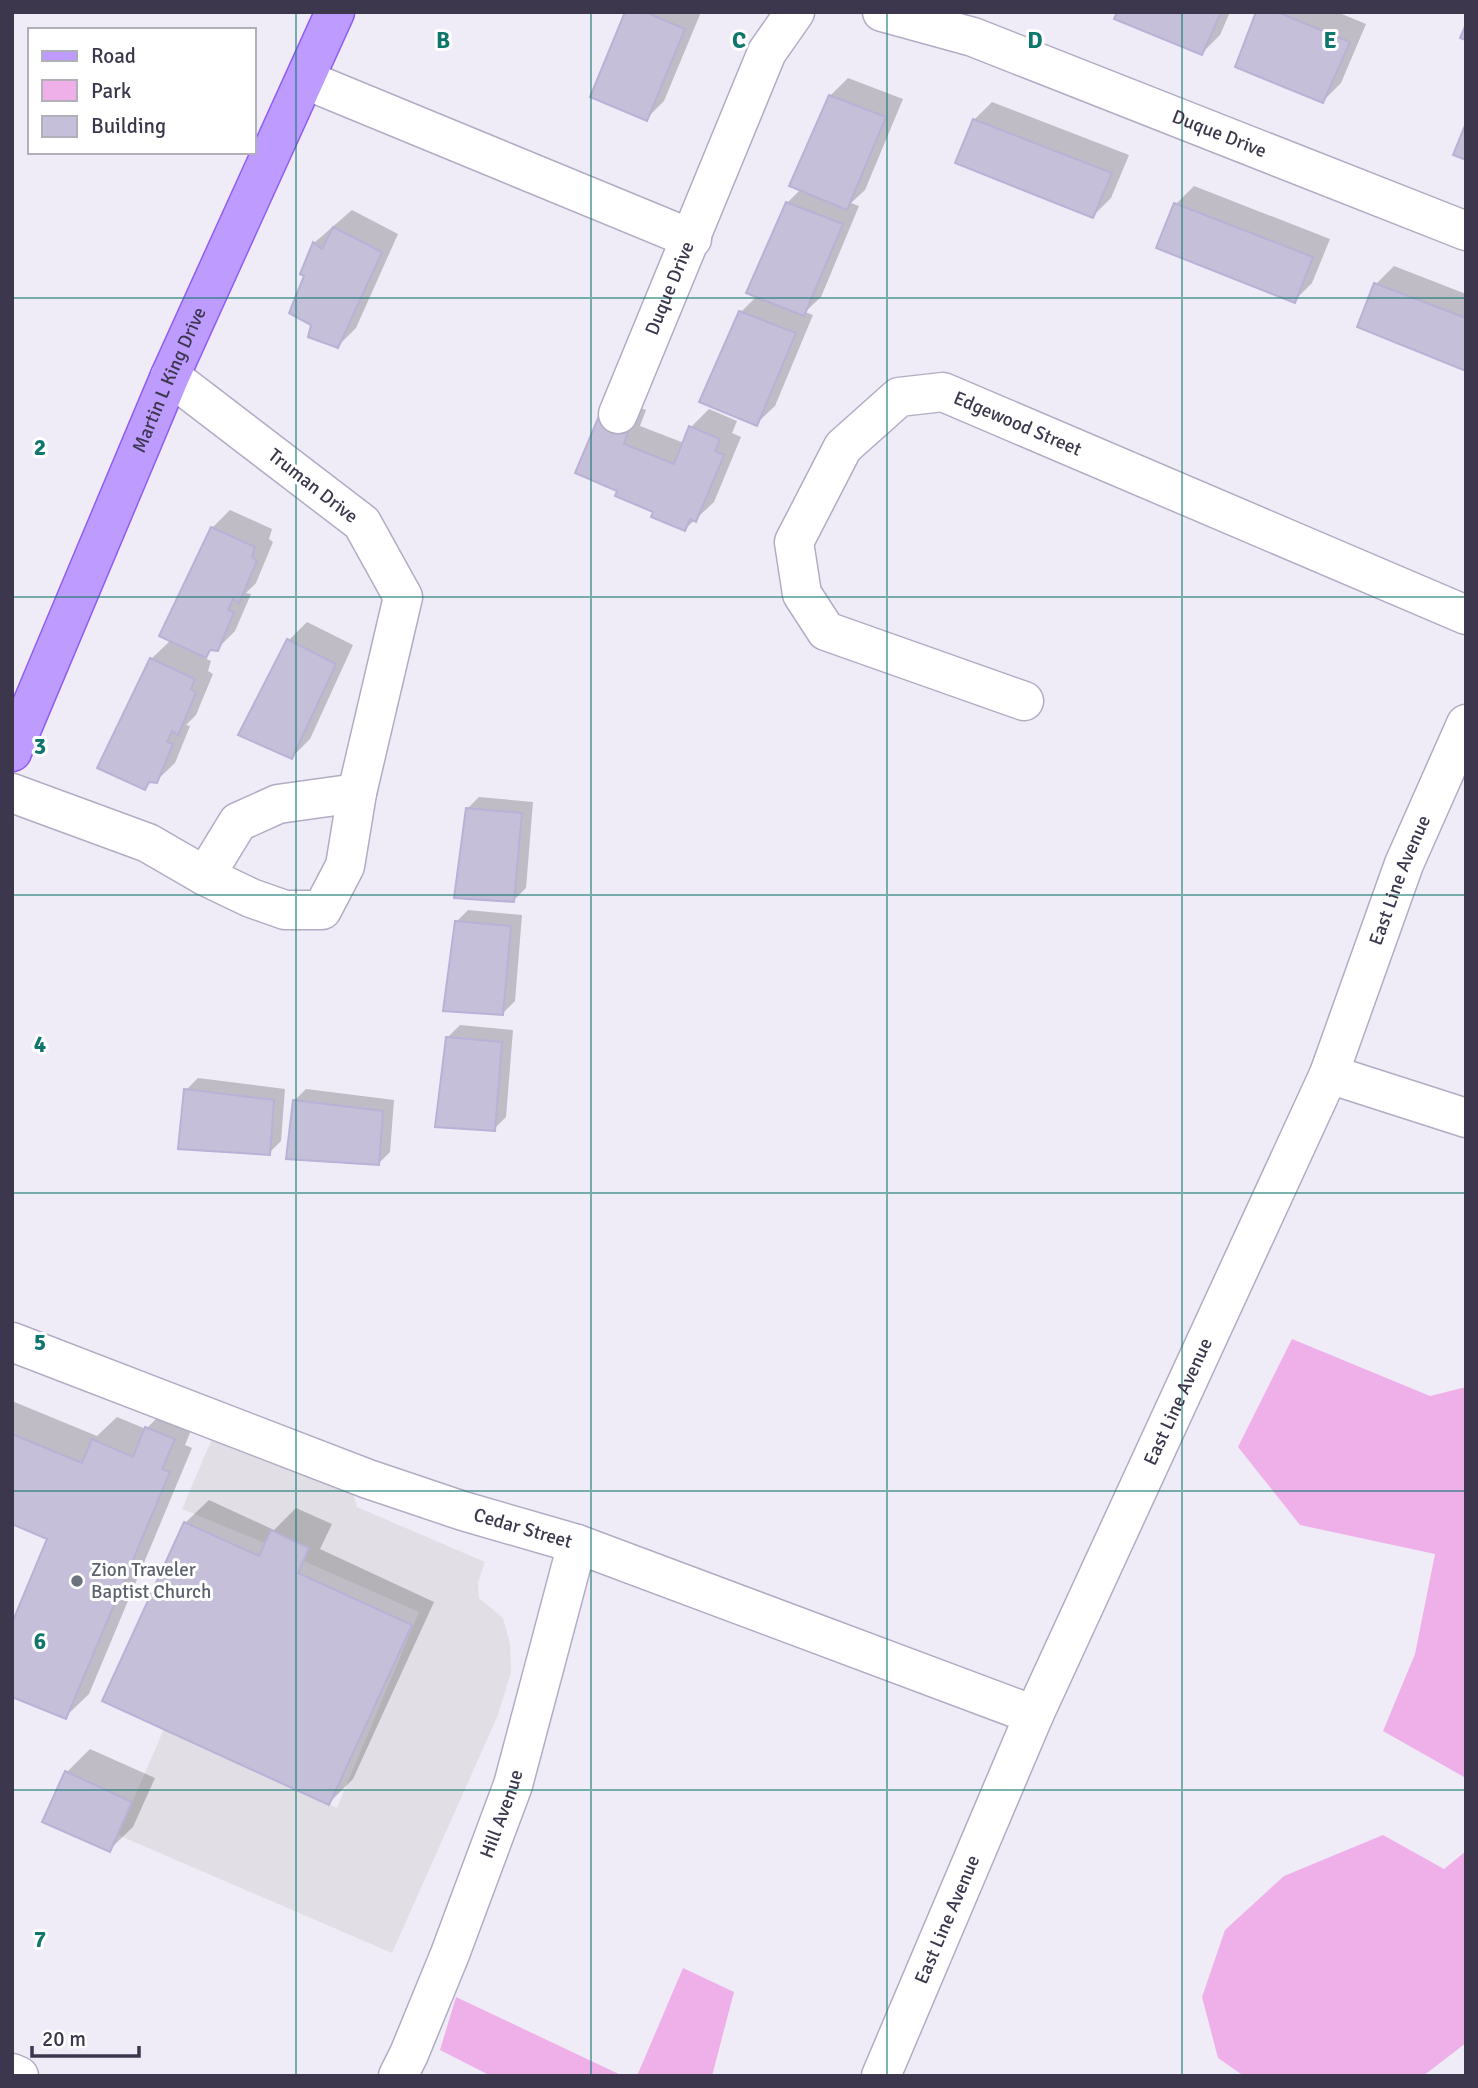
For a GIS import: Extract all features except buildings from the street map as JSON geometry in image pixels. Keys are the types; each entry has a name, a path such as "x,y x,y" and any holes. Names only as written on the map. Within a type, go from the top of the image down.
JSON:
{"main road":[{"name":"Martin L King Drive","path":"12,752 170,376 335,12"}],"street":[{"name":"Duque Drive","path":"618,414 767,52 795,12"},
{"name":"Duque Drive","path":"882,12 978,24 1466,231"},
{"path":"306,80 692,239"},
{"name":"Truman Drive","path":"12,793 148,842 205,876 251,898 285,910 322,910 345,866 357,793 403,597 362,523 170,376"},
{"name":"Edgewood Street","path":"1024,701 826,631 802,594 794,542 843,447 900,397 943,392 1466,615"},
{"name":"East Line Avenue","path":"881,2076 1034,1715 1329,1074 1404,864 1466,724"},
{"path":"205,876 238,822 278,804 357,793"},
{"path":"1329,1074 1466,1118"},
{"name":"Cedar Street","path":"12,1342 368,1479 463,1511 577,1544 1034,1715"},
{"name":"Hill Avenue","path":"398,2076 450,1954 513,1785 577,1544"},
{"path":"12,2073 19,2076"}],"green space":[{"path":"1292,1339 1430,1396 1466,1387 1466,1782 1464,1777 1383,1731 1415,1654 1435,1554 1300,1525 1238,1447"},
{"path":"1383,1835 1444,1869 1466,1851 1466,2043 1423,2076 1244,2076 1218,2058 1202,1997 1225,1930 1284,1876"},
{"path":"683,1968 734,1992 712,2076 637,2076"},
{"path":"456,1997 623,2076 491,2076 440,2050"}],"shaded area":[{"path":"214,1434 351,1486 357,1507 485,1562 478,1582 479,1598 503,1618 510,1644 511,1672 498,1715 392,1953 118,1835 164,1729 337,1808 419,1612 304,1561 309,1548 271,1531 265,1543 182,1509"}],"place":[{"name":"Zion Traveler Baptist Church","path":"77,1581"}]}
